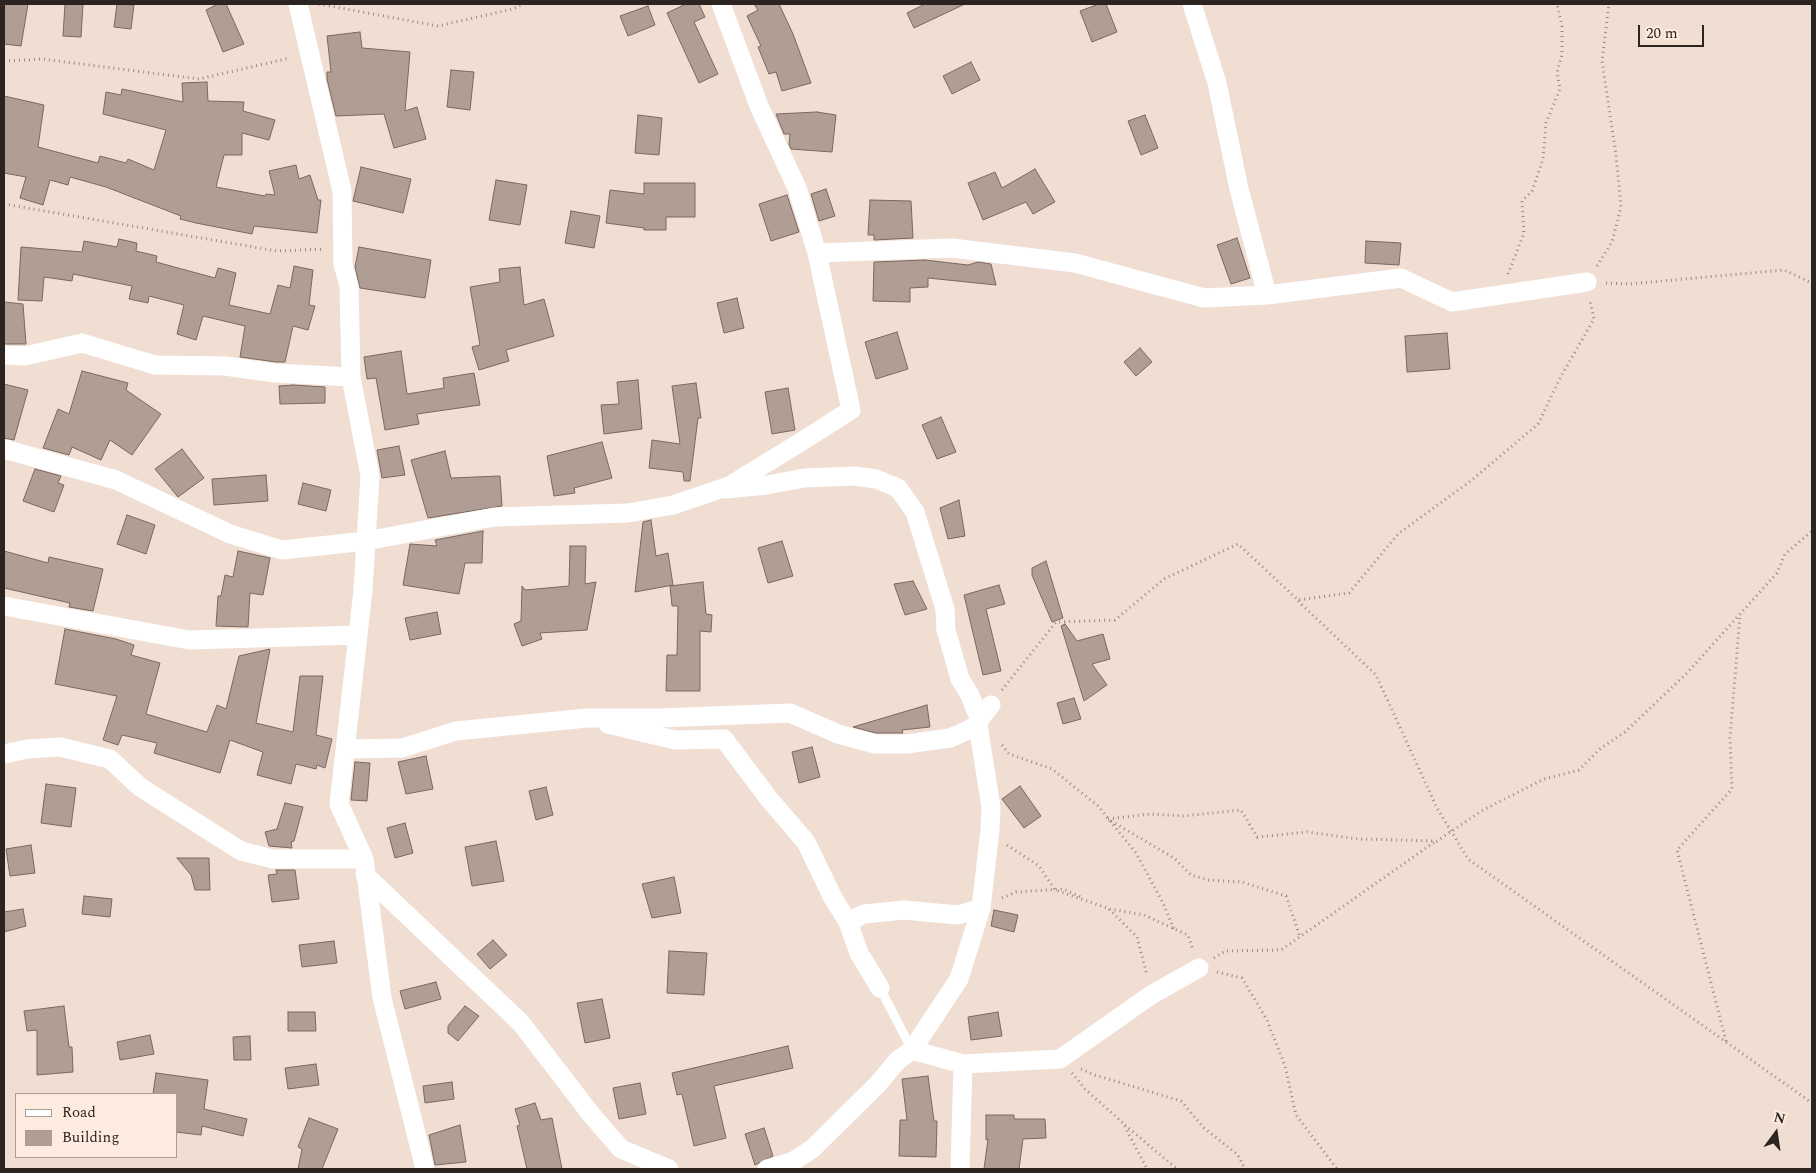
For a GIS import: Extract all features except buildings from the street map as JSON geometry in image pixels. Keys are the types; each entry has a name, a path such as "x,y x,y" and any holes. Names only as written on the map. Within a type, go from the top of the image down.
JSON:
{"street":[{"path":"298,4 308,54 342,190 343,264 349,286 352,377 370,476 358,635 339,804 365,867 382,998 425,1169"},
{"path":"4,449 116,480 230,534 282,550 366,541 494,517 628,513 673,506 729,486 851,410 817,253 797,188 759,106 722,4"},
{"path":"1192,4 1217,83 1239,188 1267,295"},
{"path":"817,253 952,248 1075,263 1204,298 1267,295 1401,278 1452,302 1587,282"},
{"path":"4,355 25,356 82,343 155,365 225,366 275,373 352,377"},
{"path":"717,490 758,486 804,478 855,476 876,479 898,488 914,512 945,609 946,630 960,679 982,715 991,807 987,867 981,908 959,979 912,1050 896,1061 878,1084 812,1149 792,1162 767,1169"},
{"path":"4,606 189,640 358,635"},
{"path":"346,749 402,748 456,731 587,718 659,718 790,713 838,734 875,744 899,744 950,738 982,715"},
{"path":"587,718 675,740 724,739 769,799 806,842 833,898 848,922 859,953 880,988"},
{"path":"4,754 27,749 60,747 110,759 140,787 241,851 273,859 365,867 521,1023 590,1113 622,1149 659,1167"},
{"path":"848,922 864,914 904,910 958,915 981,908"},
{"path":"912,1050 963,1064 1060,1059 1151,995 1199,968"},
{"path":"960,1169 963,1064"}],"lane":[{"path":"880,988 912,1050"}],"path":[{"path":"319,4 438,26 513,10 523,4"},
{"path":"1501,296 1524,232 1522,201 1532,191 1543,159 1546,123 1560,89 1557,72 1562,55 1562,26 1557,4"},
{"path":"1298,600 1349,593 1398,534 1472,480 1538,424 1560,378 1594,319 1587,282 1612,242 1621,206 1616,155 1602,61 1609,4"},
{"path":"4,60 42,60 199,79 308,54"},
{"path":"4,204 277,251 343,248"},
{"path":"1587,282 1629,284 1784,270 1812,283"},
{"path":"1199,968 1225,951 1282,950 1483,810 1544,780 1579,770 1601,748 1625,732 1680,680 1777,574 1785,554 1812,531"},
{"path":"1174,929 1163,903 1136,853 1098,806 1052,768 1009,754 982,715 1056,622 1115,620 1164,579 1238,544 1376,675 1433,800 1468,859 1812,1102"},
{"path":"1727,1042 1677,850 1732,789 1730,738 1740,615"},
{"path":"1108,819 1150,814 1184,816 1241,810 1257,837 1307,832 1358,839 1437,841"},
{"path":"1108,819 1174,858 1191,875 1208,880 1242,882 1286,896 1300,937"},
{"path":"981,908 1016,892 1063,889 1110,909 1137,937 1151,995"},
{"path":"1060,1059 1086,1089 1177,1169"},
{"path":"1060,1059 1095,1076 1181,1101 1204,1128 1238,1156 1245,1169"},
{"path":"1123,1123 1147,1169"}]}
